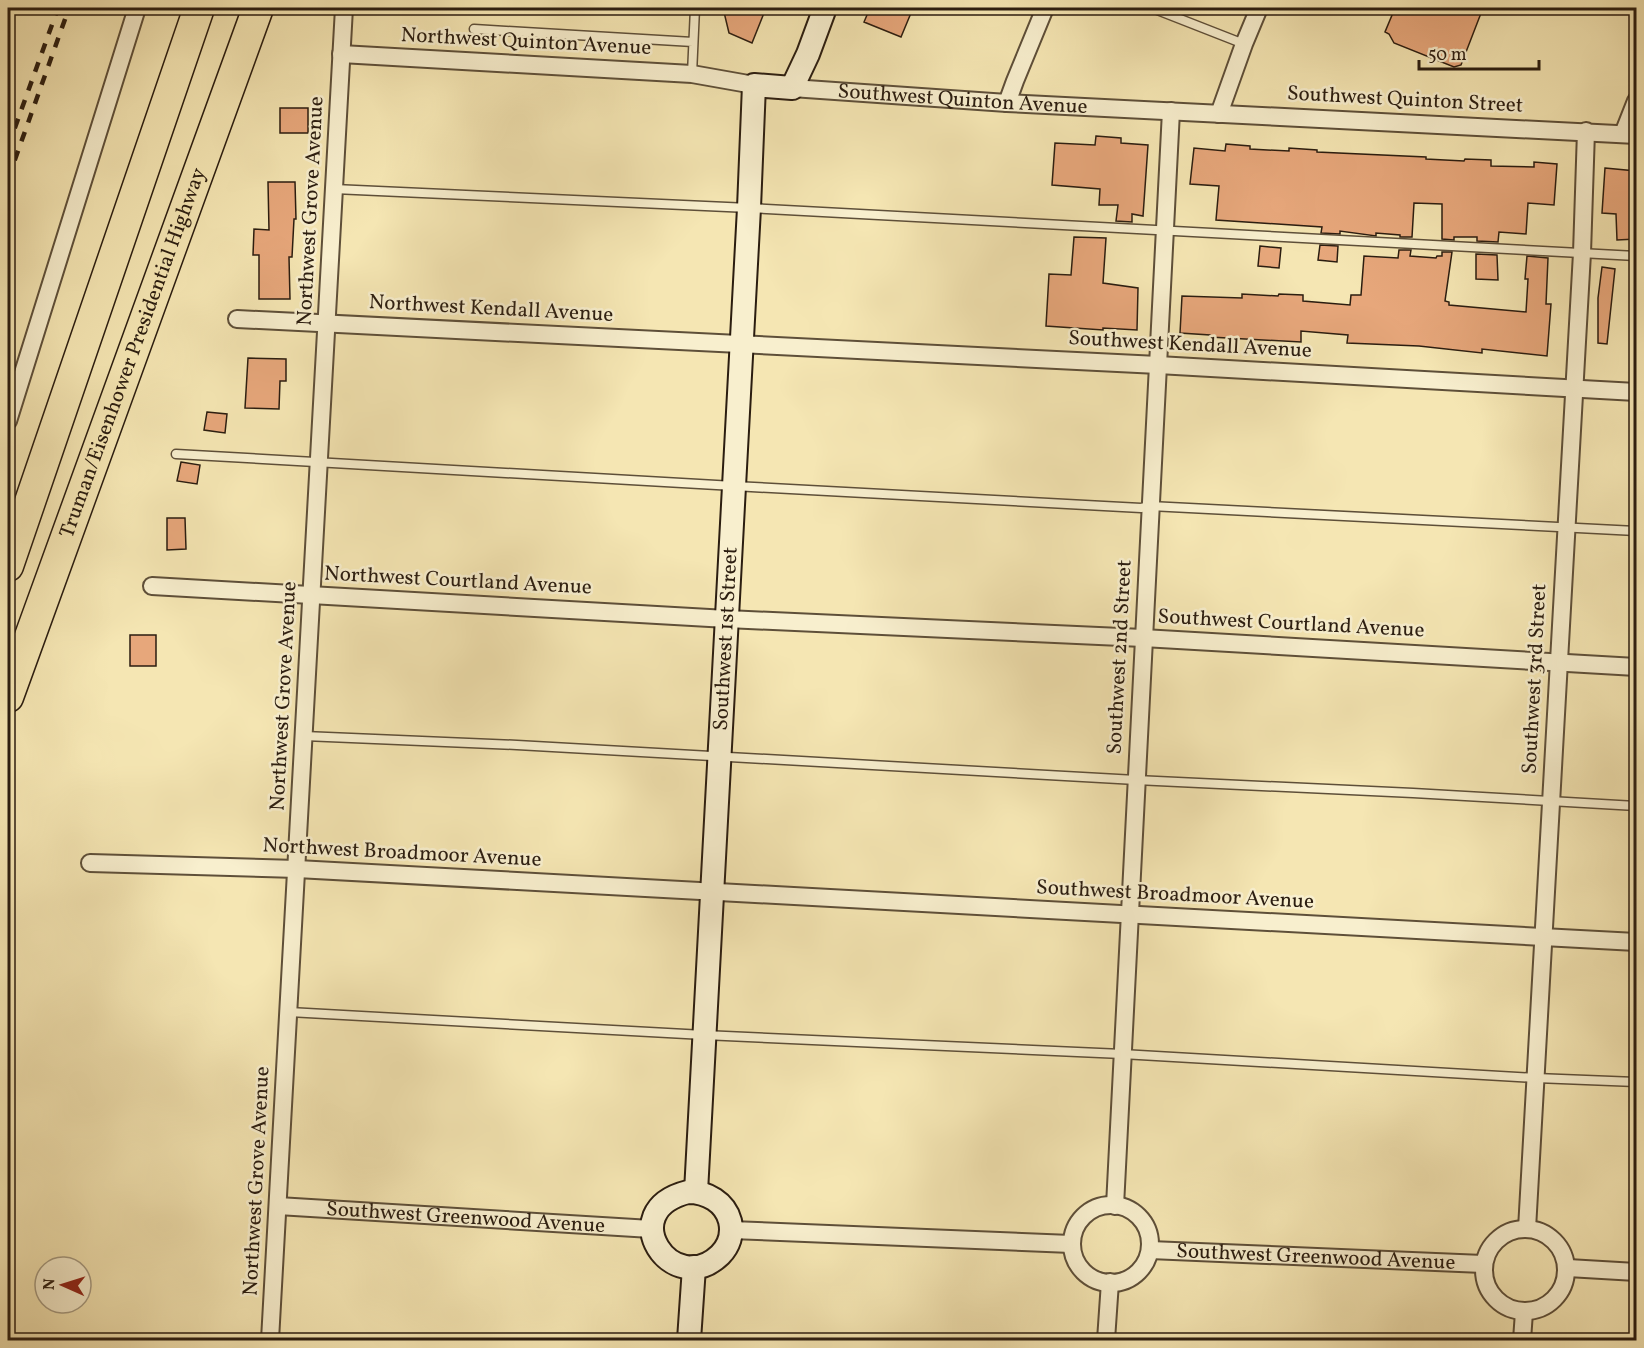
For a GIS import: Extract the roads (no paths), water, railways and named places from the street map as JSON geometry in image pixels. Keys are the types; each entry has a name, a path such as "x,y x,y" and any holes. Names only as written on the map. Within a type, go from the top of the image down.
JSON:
{"highway":[{"path":"8,566 199,8"},
{"name":"Truman/Eisenhower Presidential Highway","path":"8,697 258,8"}],"street":[{"path":"8,421 136,8"},
{"path":"341,54 345,8"},
{"path":"792,88 825,8"},
{"path":"1007,103 1045,8"},
{"path":"1219,114 1259,8"},
{"name":"Northwest Quinton Avenue","path":"341,54 692,74 754,85"},
{"name":"Northwest Grove Avenue","path":"270,1341 341,54"},
{"name":"Southwest Quinton Avenue","path":"754,85 1007,103 1171,111"},
{"name":"Southwest 1st Street","path":"696,1192 754,85"},
{"path":"1630,134 1636,101"},
{"name":"Southwest Quinton Street","path":"1171,111 1630,134"},
{"name":"Southwest 2nd Street","path":"1115,1206 1171,111"},
{"name":"Southwest 3rd Street","path":"1527,1229 1582,253 1586,131"},
{"name":"Northwest Kendall Avenue","path":"237,319 742,344"},
{"name":"Southwest Kendall Avenue","path":"742,344 1636,392"},
{"name":"Northwest Courtland Avenue","path":"152,586 727,619"},
{"name":"Southwest Courtland Avenue","path":"727,619 1143,638 1636,667"},
{"name":"Northwest Broadmoor Avenue","path":"90,863 297,869 712,891"},
{"name":"Southwest Broadmoor Avenue","path":"712,891 1636,942"},
{"path":"696,1192 710,1196 721,1204 729,1217 730,1238 724,1251 714,1261 694,1267 678,1265 668,1260 659,1251 651,1229 658,1210 666,1201 676,1195 696,1192"},
{"name":"Southwest Greenwood Avenue","path":"279,1206 651,1229"},
{"path":"1106,1341 1110,1282 1096,1279 1078,1265 1071,1244 1075,1229 1084,1216 1099,1208 1115,1206"},
{"name":"Southwest Greenwood Avenue","path":"1110,1282 1124,1280 1141,1269 1150,1250 1149,1234 1142,1220 1130,1210 1115,1206"},
{"path":"1522,1341 1524,1312 1548,1305 1559,1295 1565,1284 1568,1268 1560,1247 1549,1236 1527,1229"},
{"name":"Southwest Greenwood Avenue","path":"1524,1312 1507,1308 1496,1300 1488,1290 1483,1277 1483,1264 1493,1243 1505,1234 1527,1229"},
{"path":"731,1230 1071,1244"},
{"name":"Southwest Greenwood Avenue","path":"1150,1250 1483,1264"},
{"path":"689,1341 694,1267"},
{"path":"1568,1268 1636,1272"}],"lane":[{"path":"692,74 695,8"},
{"path":"1152,8 1244,44"},
{"path":"474,29 693,42"},
{"path":"334,189 749,208 1636,256"},
{"path":"177,454 1141,508 1150,506 1636,531"},
{"path":"304,736 529,746 1636,806"},
{"path":"289,1012 1636,1082"}],"railway":[{"path":"8,147 58,8"},
{"path":"8,179 69,8"}]}
